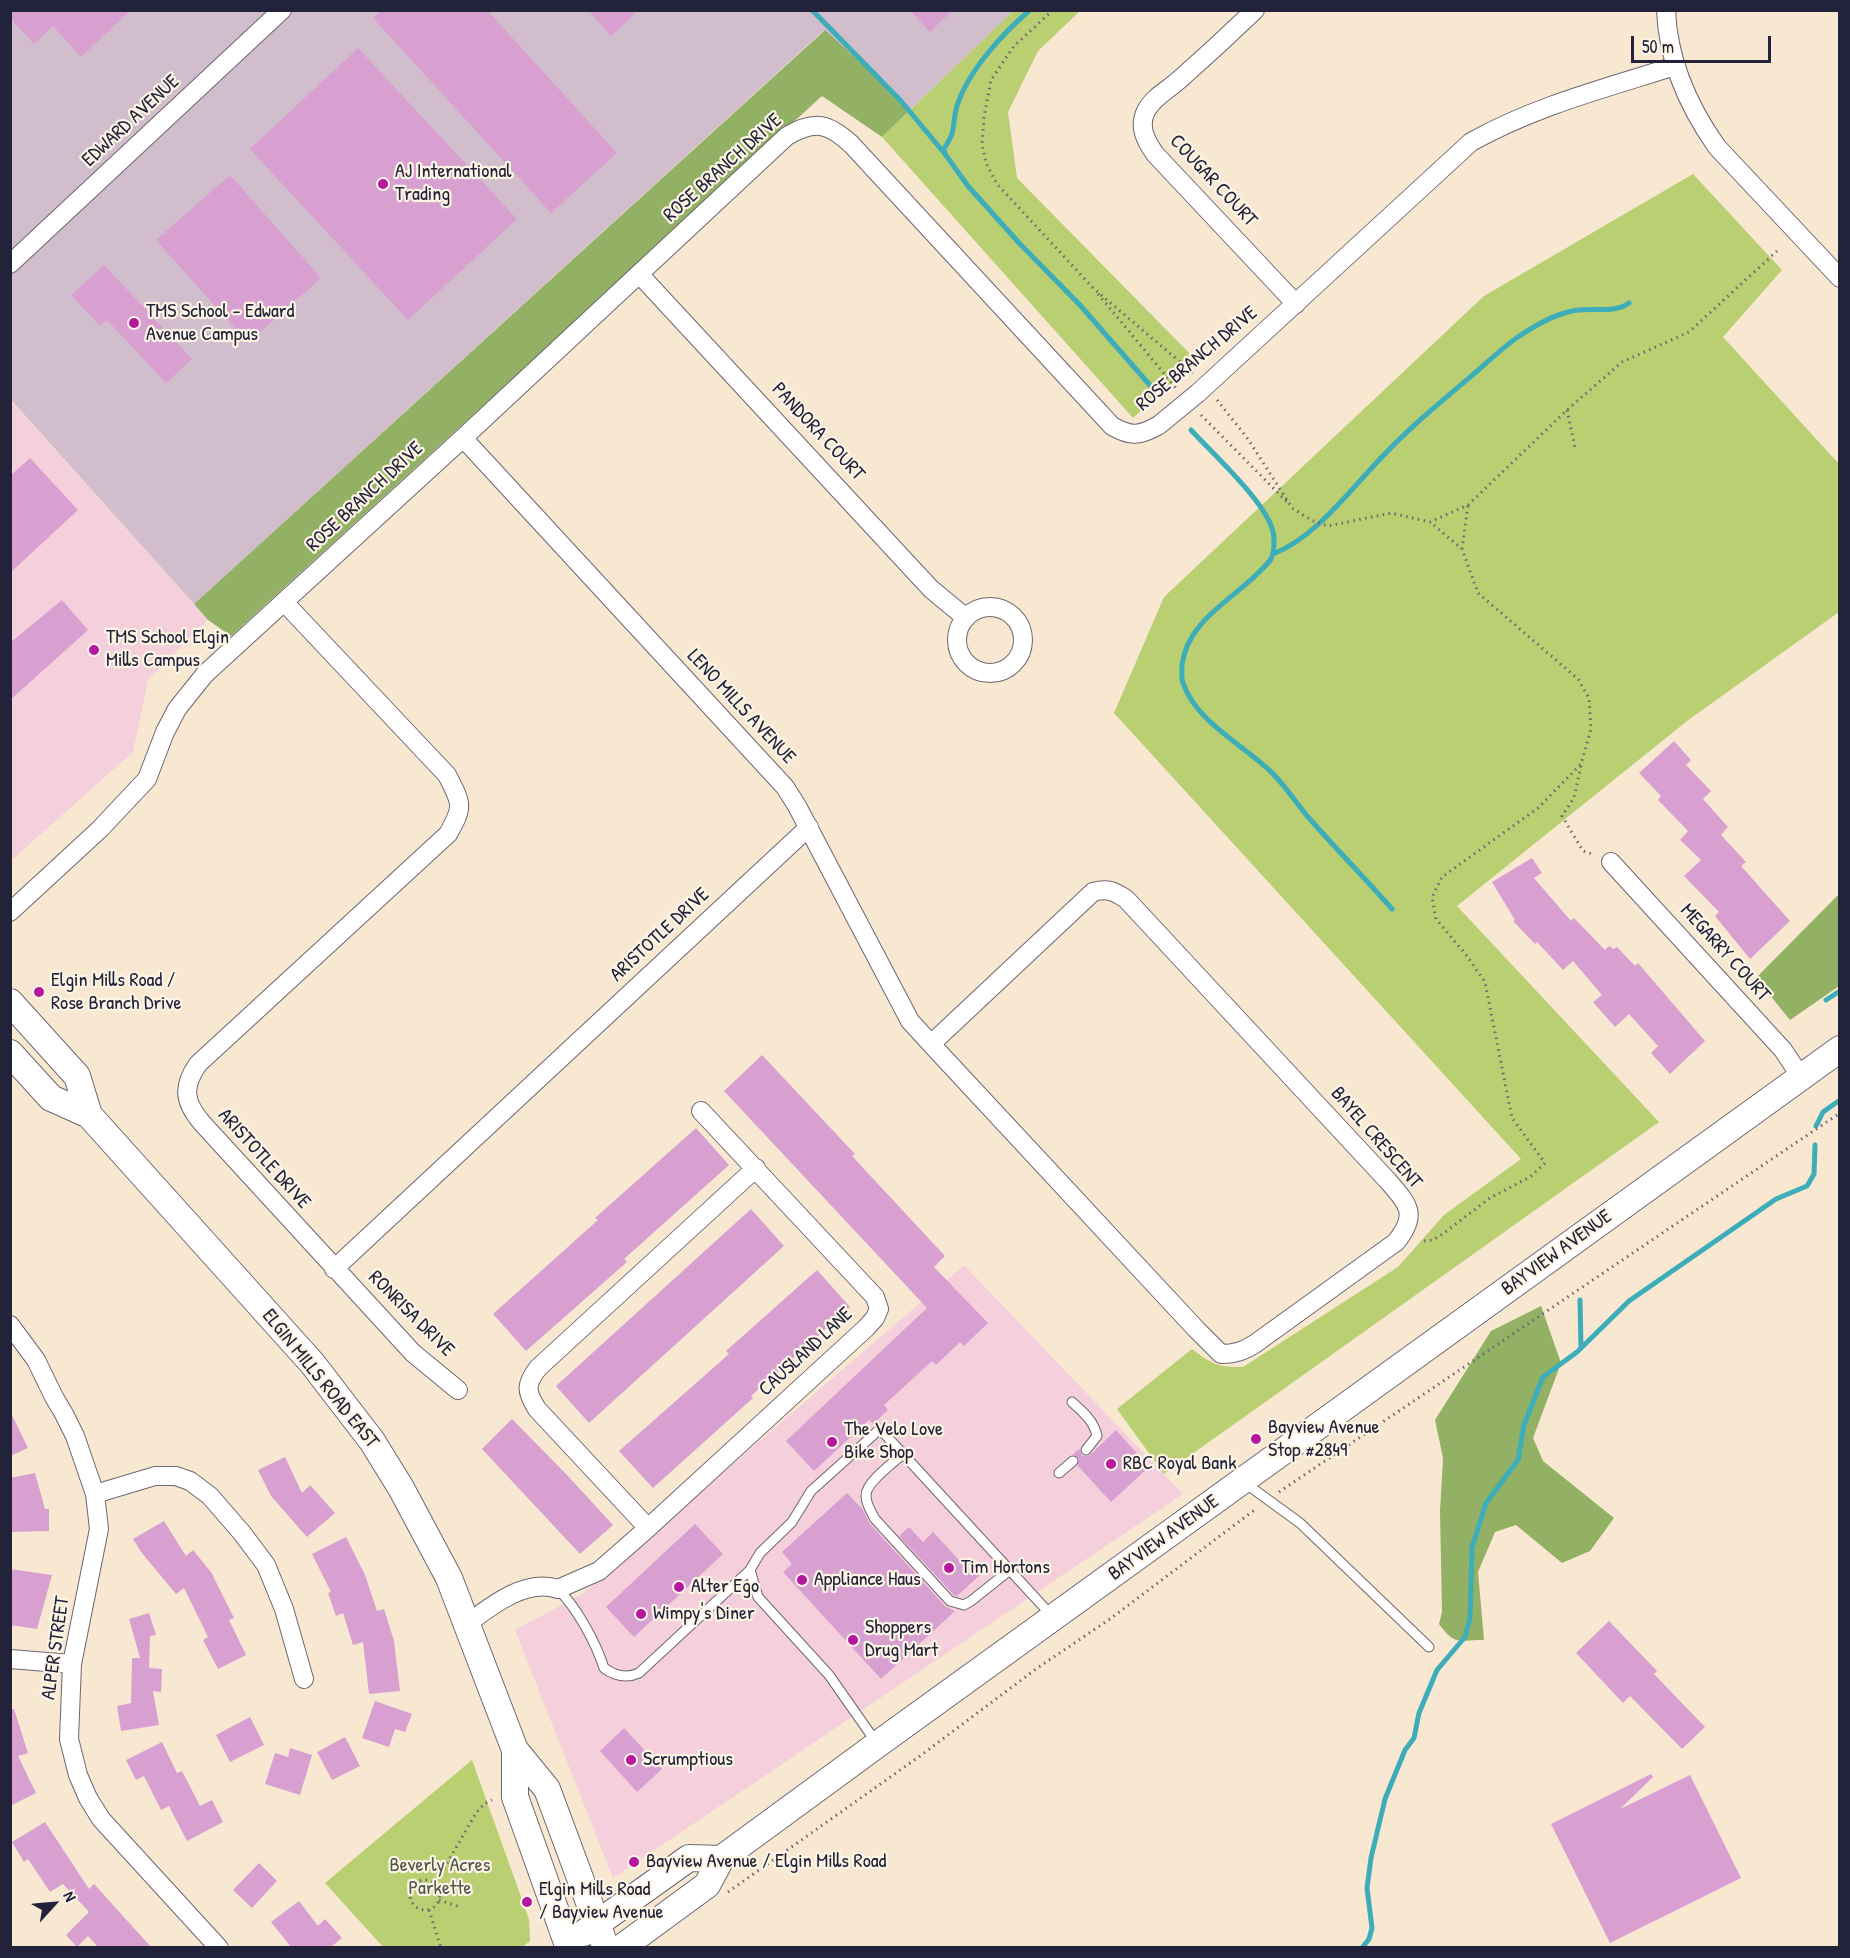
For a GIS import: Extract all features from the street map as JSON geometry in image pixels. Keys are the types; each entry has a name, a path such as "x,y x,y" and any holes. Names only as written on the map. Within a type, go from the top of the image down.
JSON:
{"main road":[{"name":"ELGIN MILLS ROAD EAST","path":"10,1002 77,1076 89,1116"},
{"name":"BAYVIEW AVENUE","path":"621,1947 707,1886 721,1859 1839,1049"},
{"name":"ELGIN MILLS ROAD EAST","path":"10,1053 51,1098 89,1116 312,1363 372,1441 401,1488 449,1578 515,1750 547,1789 606,1947"},
{"name":"ELGIN MILLS ROAD EAST","path":"515,1750 515,1797 567,1946"},
{"path":"567,1946 689,1858 721,1859"}],"street":[{"name":"EDWARD AVENUE","path":"10,264 282,10"},
{"name":"COUGAR COURT","path":"1255,10 1177,82 1154,99 1145,112 1142,126 1146,140 1155,154 1296,304"},
{"path":"1666,10 1669,43 1675,66 1692,106 1717,147 1839,278"},
{"name":"ROSE BRANCH DRIVE","path":"10,912 100,829 147,779 165,732 177,709 205,674 463,438 787,136 801,128 823,126 837,131 1112,426 1136,435 1159,425 1198,394 1471,142 1503,124 1547,107 1675,66"},
{"name":"PANDORA COURT","path":"640,274 932,589 966,618"},
{"name":"LENO MILLS AVENUE","path":"463,438 772,772 809,827 900,1004 910,1021 932,1044"},
{"name":"ARISTOTLE DRIVE","path":"284,602 447,775 458,796 460,814 448,834 198,1064 187,1085 187,1098 192,1111 334,1269 809,827"},
{"name":"MEGARRY COURT","path":"1611,862 1783,1050 1801,1077"},
{"name":"BAYEL CRESCENT","path":"1104,889 1114,891 1126,899 1403,1198 1409,1213 1407,1229 1396,1242 1256,1343 1244,1351 1221,1354 932,1044 1093,892 1104,889"},
{"name":"CAUSLAND LANE","path":"467,1624 503,1598 536,1587 550,1586 558,1589 599,1571 875,1318 879,1309 875,1297 701,1111"},
{"path":"648,1528 537,1409 528,1389 530,1379 538,1368 756,1168"},
{"name":"RONRISA DRIVE","path":"334,1269 413,1353 458,1390"},
{"name":"ALPER STREET","path":"10,1325 36,1360 64,1414 75,1437 95,1494 99,1529 72,1664 69,1739 78,1775 101,1819 219,1947"},
{"path":"95,1494 154,1476 176,1476 190,1481 210,1496 266,1565 284,1609 304,1679"},
{"path":"10,1659 72,1664"}],"lane":[{"path":"1072,1402 1096,1428 1097,1436 1086,1450"},
{"path":"558,1589 567,1598 577,1615 600,1655 604,1668 615,1674 630,1676 639,1673 750,1570 760,1553 792,1522 811,1491 880,1429 1053,1617"},
{"path":"903,1454 869,1485 866,1497 869,1508 875,1519 950,1601 964,1605 1010,1570"},
{"path":"1059,1473 1073,1461"},
{"path":"1243,1481 1300,1523 1429,1647"},
{"path":"750,1570 759,1597 829,1675 878,1744"}],"path":[{"path":"1053,10 1014,46 992,80 984,117 982,144 986,163 997,184 1093,288 1198,394 1248,440 1292,508"},
{"path":"1430,522 1468,505 1567,410 1622,362 1689,332 1778,251"},
{"path":"1093,288 1190,369 1198,394 1292,508 1311,520 1328,526 1391,513 1430,522 1462,549"},
{"path":"1567,410 1575,447"},
{"path":"1468,505 1462,549 1478,593 1578,680 1589,698 1591,729 1574,798 1562,816 1583,851 1611,862"},
{"path":"1424,1241 1433,1240 1444,1233 1490,1198 1530,1177 1545,1163 1512,1118 1485,982 1436,919 1432,897 1442,877 1538,808 1581,764"},
{"path":"727,1893 920,1756 1036,1669 1110,1619 1268,1500 1839,1113"},
{"path":"435,1884 476,1813 484,1804 492,1800"},
{"path":"421,1880 426,1880 435,1884 439,1891 439,1900 434,1908 419,1910 410,1899 410,1890 421,1880"},
{"path":"439,1900 459,1907"},
{"path":"429,1910 441,1947"}],"shaded area":[{"path":"10,11 1013,11 911,109 824,30 194,604 11,400"},
{"name":"TMS School Elgin Mills Campus","path":"10,400 208,620 148,680 133,752 13,859 10,859"},
{"path":"964,1265 1183,1494 613,1878 515,1630 582,1594"}],"green space":[{"path":"1013,11 1080,11 1038,51 1008,112 1017,178 1197,361 1133,418 882,137"},
{"path":"825,30 911,109 882,137 822,96 231,636 208,620 194,604"},
{"path":"1693,174 1782,270 1723,337 1839,464 1839,612 1687,721 1457,906 1659,1122 1164,1474 1117,1409 1192,1349 1215,1364 1243,1367 1398,1267 1444,1215 1521,1159 1114,713 1164,597 1484,296"},
{"path":"1839,894 1839,986 1790,1020 1756,978"},
{"path":"1541,1306 1561,1363 1533,1438 1543,1461 1614,1518 1590,1551 1562,1563 1516,1525 1495,1532 1478,1572 1484,1640 1454,1639 1439,1624 1442,1612 1440,1511 1443,1458 1435,1420 1491,1331"},
{"name":"Beverly Acres Parkette","path":"472,1760 529,1919 530,1941 521,1948 383,1947 325,1883"}],"building":[{"path":"10,10 131,10 81,57 53,26 34,44 10,18"},
{"path":"382,10 487,10 617,153 551,213 373,18"},
{"path":"588,10 639,10 611,36"},
{"path":"910,10 953,10 930,32"},
{"name":"AJ International Trading","path":"358,48 517,219 408,320 250,149"},
{"path":"230,175 321,278 248,343 156,240"},
{"name":"TMS School - Edward Avenue Campus","path":"104,265 192,359 166,383 107,320 100,326 71,295"},
{"path":"30,458 78,510 10,573 10,476"},
{"path":"62,600 88,630 10,700 10,643"},
{"path":"1674,741 1691,760 1686,765 1711,791 1703,799 1728,827 1721,835 1746,862 1741,866 1790,921 1750,959 1715,916 1719,912 1684,876 1701,860 1680,840 1688,831 1658,800 1661,796 1639,773"},
{"path":"1532,858 1542,873 1534,878 1571,921 1574,918 1605,950 1609,946 1614,949 1617,947 1635,966 1638,963 1705,1041 1670,1074 1651,1053 1658,1046 1629,1014 1615,1027 1593,1002 1602,995 1573,961 1563,970 1513,921 1515,920 1492,882"},
{"path":"762,1055 855,1154 852,1156 945,1256 934,1267 988,1323 964,1346 960,1342 936,1365 932,1361 884,1405 888,1410 873,1424 869,1420 814,1471 786,1441 927,1308 724,1091"},
{"path":"696,1128 729,1165 624,1259 627,1262 526,1351 493,1314 598,1220 595,1218"},
{"path":"751,1209 784,1246 589,1423 556,1386"},
{"path":"817,1270 850,1307 653,1488 619,1451 729,1354 726,1351"},
{"path":"10,1411 28,1448 10,1456"},
{"path":"512,1419 613,1525 580,1554 482,1449"},
{"name":"RBC Royal Bank","path":"1116,1430 1149,1467 1111,1502 1078,1466 1079,1459 1073,1454 1079,1449 1082,1456 1089,1456"},
{"path":"285,1457 302,1493 310,1485 335,1513 307,1537 271,1496 258,1470"},
{"path":"35,1473 45,1509 49,1509 49,1531 10,1532 10,1478"},
{"path":"847,1493 863,1510 870,1524 945,1606 955,1611 881,1679 783,1572 792,1564 782,1552"},
{"path":"164,1521 186,1556 193,1550 211,1572 234,1618 229,1620 246,1655 218,1669 203,1640 208,1637 184,1588 176,1594 133,1539"},
{"path":"695,1524 723,1554 634,1637 606,1607"},
{"name":"Tim Hortons","path":"909,1527 923,1542 933,1532 959,1560 963,1557 980,1575 957,1596 954,1595 899,1536"},
{"path":"346,1537 365,1575 377,1611 384,1609 394,1641 400,1691 369,1694 363,1642 353,1645 343,1613 336,1616 328,1593 331,1592 312,1554"},
{"path":"10,1569 52,1575 37,1629 10,1625"},
{"path":"149,1613 156,1635 150,1636 149,1668 162,1669 161,1692 153,1691 159,1725 121,1731 117,1706 131,1703 132,1658 140,1658 129,1619"},
{"path":"1609,1621 1657,1671 1654,1674 1705,1727 1682,1749 1630,1696 1623,1703 1576,1653"},
{"path":"375,1701 412,1714 405,1732 395,1729 389,1747 362,1738"},
{"path":"10,1709 14,1709 28,1753 18,1756 36,1793 10,1806"},
{"path":"250,1717 264,1745 230,1762 216,1735"},
{"name":"Scrumptious","path":"624,1728 662,1769 637,1792 600,1751"},
{"path":"345,1737 360,1766 332,1780 317,1752"},
{"path":"162,1742 177,1773 182,1771 200,1806 212,1800 223,1822 187,1841 169,1806 161,1810 144,1776 136,1780 126,1760"},
{"path":"290,1748 312,1755 300,1795 265,1784 275,1753 288,1757"},
{"path":"1651,1774 1653,1777 1620,1809 1690,1775 1741,1878 1610,1943 1551,1824"},
{"path":"45,1822 89,1889 94,1884 151,1947 98,1947 88,1936 77,1947 66,1935 89,1912 63,1884 50,1892 28,1859 24,1862 12,1842"},
{"path":"259,1863 277,1881 252,1908 233,1890"},
{"path":"299,1901 318,1926 325,1919 342,1938 331,1947 291,1947 271,1922"}],"waterway":[{"path":"812,10 901,101 968,186 1020,244 1079,304 1155,391"},
{"path":"945,153 943,150 952,132 957,106 969,79 998,41 1030,10"},
{"path":"1273,554 1288,547 1317,525 1404,435 1512,341 1537,325 1565,313 1579,310 1616,309 1629,303"},
{"path":"1191,430 1238,479 1261,507 1269,520 1274,542 1272,556 1268,563 1210,614 1192,637 1185,650 1182,665 1183,683 1189,697 1208,720 1274,774 1309,818 1392,909"},
{"path":"1826,1000 1840,991"},
{"path":"1816,1126 1823,1112 1840,1100"},
{"path":"1362,1948 1369,1939 1372,1928 1367,1888 1371,1858 1385,1799 1405,1750 1414,1738 1419,1713 1437,1670 1465,1637 1470,1618 1472,1548 1486,1503 1518,1460 1524,1425 1543,1377 1577,1352 1629,1301 1776,1199 1807,1186 1814,1174 1815,1145"},
{"path":"1580,1300 1581,1348"}],"place":[{"name":"AJ International Trading","path":"383,184"},
{"name":"TMS School - Edward Avenue Campus","path":"134,323"},
{"name":"TMS School Elgin Mills Campus","path":"94,650"},
{"name":"Elgin Mills Road / Rose Branch Drive","path":"39,992"},
{"name":"Bayview Avenue Stop #2849","path":"1256,1439"},
{"name":"The Velo Love Bike Shop","path":"832,1442"},
{"name":"RBC Royal Bank","path":"1111,1464"},
{"name":"Tim Hortons","path":"949,1568"},
{"name":"Appliance Haus","path":"802,1580"},
{"name":"Alter Ego","path":"679,1587"},
{"name":"Wimpy's Diner","path":"641,1614"},
{"name":"Shoppers Drug Mart","path":"853,1640"},
{"name":"Scrumptious","path":"631,1760"},
{"name":"Bayview Avenue / Elgin Mills Road","path":"634,1862"},
{"name":"Elgin Mills Road / Bayview Avenue","path":"527,1902"}]}
